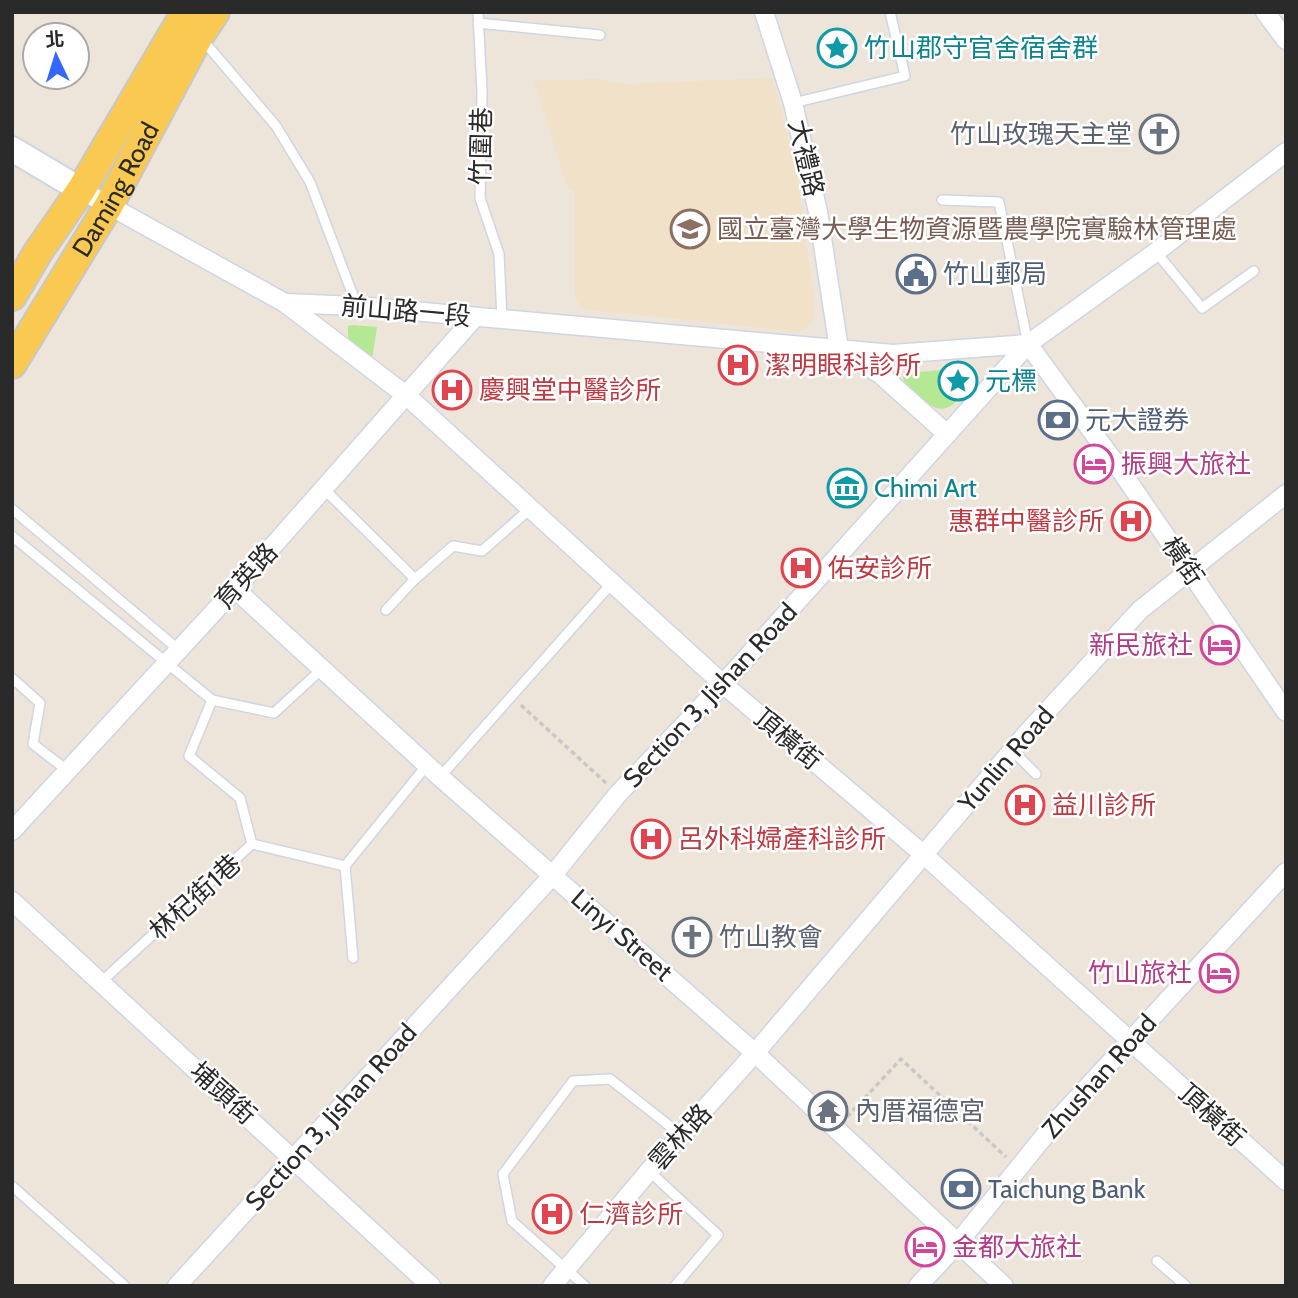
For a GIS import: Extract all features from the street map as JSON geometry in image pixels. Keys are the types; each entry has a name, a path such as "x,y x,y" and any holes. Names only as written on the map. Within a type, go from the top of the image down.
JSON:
{"main road":[{"name":"Daming Road","path":"12,296 38,252 193,24 215,12"},
{"name":"Daming Road","path":"12,364 109,205 193,24"}],"street":[{"name":"大禮路","path":"764,12 793,103 818,212 839,349"},
{"path":"1265,12 1286,40"},
{"name":"前山路一段","path":"12,149 285,303 502,318 893,354 1028,344"},
{"name":"Section 3, Jishan Road","path":"177,1286 553,875 618,794 723,684 1028,344 1156,252 1286,152"},
{"name":"頂橫街","path":"285,303 407,396 723,684 923,854 1286,1181"},
{"name":"育英路","path":"12,831 235,589 475,317"},
{"name":"橫街","path":"1028,344 1119,468 1286,712"},
{"name":"前山路一段","path":"839,349 880,374 947,434"},
{"name":"Yunlin Road","path":"755,1053 1012,750 1140,610 1286,494"},
{"name":"Linyi Street","path":"235,589 433,771 755,1053 1004,1286"},
{"name":"Zhushan Road","path":"918,1286 957,1244 1017,1167 1286,872"},
{"name":"埔頭街","path":"13,904 293,1157 431,1286"},
{"name":"雲林路","path":"552,1286 649,1171 755,1053"}],"lane":[{"name":"竹圍巷","path":"478,12 482,92 480,198 499,254 502,318"},
{"path":"793,103 905,76 890,12"},
{"path":"478,23 600,35"},
{"path":"193,24 276,126 310,183 357,306"},
{"path":"942,200 999,202 1028,344"},
{"path":"1156,252 1202,308 1254,271"},
{"path":"324,489 415,579"},
{"path":"386,610 415,579 453,546 482,551 531,508"},
{"path":"12,509 173,656 212,700 274,713 322,669"},
{"path":"12,536 173,656"},
{"path":"353,958 345,866 433,771 512,696 612,583"},
{"path":"12,678 40,703 33,744 68,771"},
{"name":"林杞街1巷","path":"101,982 253,844 240,798 189,756 212,700"},
{"path":"1012,750 1036,774"},
{"path":"253,844 345,866"},
{"path":"584,1286 512,1221 503,1174 573,1081 610,1079 681,1135"},
{"path":"649,1171 718,1235 675,1286"},
{"path":"12,1186 125,1286"},
{"path":"1157,1261 1186,1286"}],"path":[{"path":"512,696 618,794"},
{"path":"836,1129 901,1059 1017,1167"}],"shaded area":[{"name":"國立臺灣大學生物資源暨農學院實驗林管理處","path":"772,78 795,162 813,293 813,321 801,332 582,309 575,297 575,191 568,188 534,81 596,79 625,84"}],"green space":[{"path":"348,326 377,327 372,359 348,339"},
{"path":"965,368 972,371 973,378 955,402 940,409 924,401 904,381 903,376 908,373"}],"place":[{"name":"竹山郡守官舍宿舍群","path":"837,48"},
{"name":"竹山玫瑰天主堂","path":"1159,134"},
{"name":"國立臺灣大學生物資源暨農學院實驗林管理處","path":"690,229"},
{"name":"竹山郵局","path":"916,274"},
{"name":"潔明眼科診所","path":"738,365"},
{"name":"元標","path":"958,381"},
{"name":"慶興堂中醫診所","path":"452,390"},
{"name":"元大證券","path":"1058,420"},
{"name":"振興大旅社","path":"1094,464"},
{"name":"Chimi Art","path":"847,488"},
{"name":"惠群中醫診所","path":"1131,521"},
{"name":"佑安診所","path":"801,568"},
{"name":"新民旅社","path":"1220,645"},
{"name":"益川診所","path":"1025,805"},
{"name":"呂外科婦產科診所","path":"651,839"},
{"name":"竹山教會","path":"692,937"},
{"name":"竹山旅社","path":"1219,973"},
{"name":"內厝福德宮","path":"828,1111"},
{"name":"Taichung Bank","path":"961,1189"},
{"name":"仁濟診所","path":"552,1214"},
{"name":"金都大旅社","path":"925,1247"}]}
